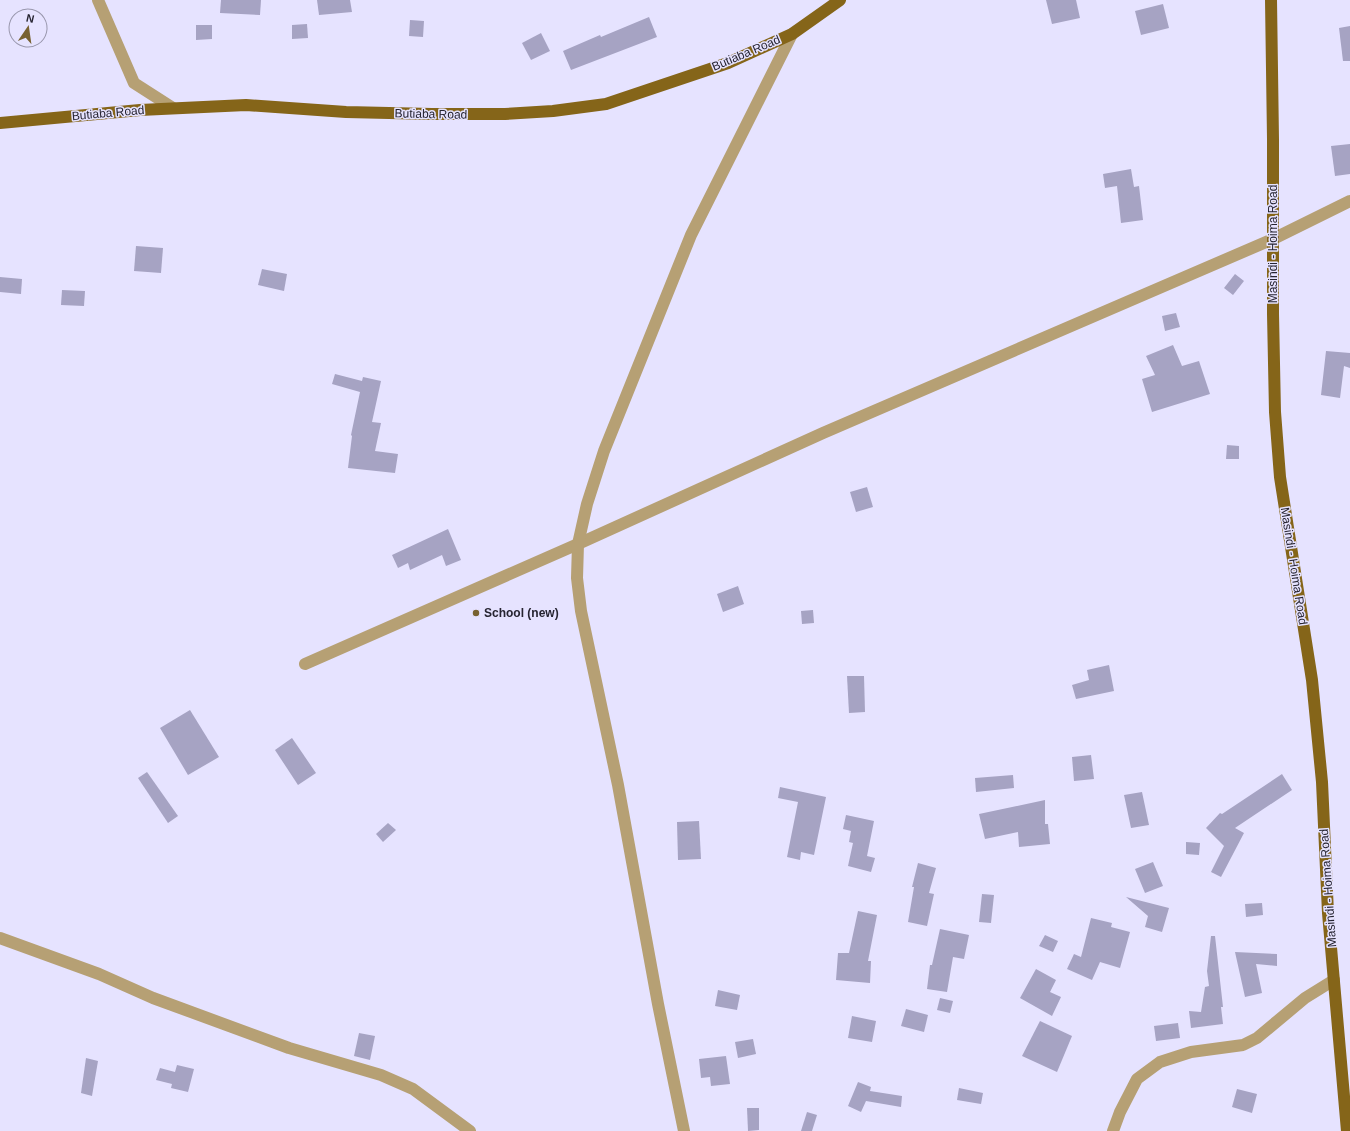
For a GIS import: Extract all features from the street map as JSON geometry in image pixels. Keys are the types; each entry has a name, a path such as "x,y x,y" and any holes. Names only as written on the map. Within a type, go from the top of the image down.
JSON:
{"main road":[{"name":"Butiaba Road","path":"0,123 173,108 246,105 346,112 505,114 606,104 728,63 792,34 840,0"},
{"name":"Masindi - Hoima Road","path":"1271,0 1275,412 1282,484 1312,680 1322,782 1328,913 1347,1131"}],"street":[{"path":"98,0 134,83 173,108"},
{"path":"684,1131 658,1004 618,785 581,611 577,578 578,544 587,504 604,451 691,235 792,34"},
{"path":"305,664 578,544 823,433 1273,239 1350,200"},
{"path":"0,938 99,974 153,998 289,1048 381,1075 413,1090 470,1131"},
{"path":"1113,1131 1120,1112 1137,1079 1160,1062 1191,1052 1243,1044 1257,1038 1305,998 1334,980"}],"building":[{"path":"221,0 261,0 260,15 220,13"},
{"path":"317,0 350,0 352,12 319,15"},
{"path":"1046,0 1076,0 1080,18 1052,24"},
{"path":"1163,4 1169,28 1141,35 1135,11"},
{"path":"649,17 657,37 571,70 563,51 600,35 601,37"},
{"path":"410,20 424,21 423,37 409,36"},
{"path":"307,24 308,38 292,39 292,25"},
{"path":"196,25 212,25 212,39 196,40"},
{"path":"1350,26 1350,61 1343,61 1339,28"},
{"path":"541,33 550,51 531,60 522,43"},
{"path":"1350,144 1350,174 1335,176 1331,146"},
{"path":"1131,169 1134,187 1139,186 1143,220 1121,223 1117,186 1105,188 1103,174"},
{"path":"136,246 163,248 161,273 134,271"},
{"path":"262,269 287,274 284,291 258,285"},
{"path":"1235,274 1244,281 1233,295 1224,288"},
{"path":"0,277 22,279 21,294 0,292"},
{"path":"62,290 85,291 84,306 61,305"},
{"path":"1176,313 1180,327 1165,331 1162,316"},
{"path":"1173,345 1182,366 1199,361 1210,394 1152,412 1142,379 1155,375 1146,356"},
{"path":"1326,351 1350,353 1350,368 1344,366 1340,398 1321,395"},
{"path":"335,374 362,381 363,377 381,381 372,422 381,423 375,451 398,454 395,473 348,468 351,435 360,392 332,384"},
{"path":"1227,445 1239,446 1239,459 1226,459"},
{"path":"867,487 873,507 856,512 850,492"},
{"path":"448,529 461,560 446,566 442,555 410,570 408,563 398,568 392,555"},
{"path":"738,586 744,604 723,612 717,594"},
{"path":"813,610 814,623 802,624 801,611"},
{"path":"1109,665 1114,691 1076,699 1072,685 1089,680 1087,670"},
{"path":"847,676 864,676 865,712 849,713"},
{"path":"190,710 219,757 188,775 160,728"},
{"path":"292,738 316,773 298,785 275,750"},
{"path":"1091,755 1094,779 1074,781 1072,757"},
{"path":"147,772 178,816 168,823 138,778"},
{"path":"1282,774 1292,790 1235,828 1244,833 1221,877 1211,872 1224,846 1206,828 1220,813 1222,814"},
{"path":"1013,775 1014,788 976,792 975,778"},
{"path":"780,787 826,797 814,855 801,852 800,860 787,857 798,802 778,798"},
{"path":"1142,792 1149,825 1131,828 1124,795"},
{"path":"1045,800 1045,824 1048,824 1050,844 1019,847 1018,832 985,839 979,814"},
{"path":"846,815 874,821 867,856 875,858 871,872 848,866 853,843 849,842 851,831 843,829"},
{"path":"699,821 701,859 678,860 677,822"},
{"path":"388,823 396,830 383,842 376,834"},
{"path":"1186,842 1200,843 1199,855 1186,854"},
{"path":"1153,862 1163,886 1145,893 1135,869"},
{"path":"918,863 936,868 929,893 934,894 927,926 908,922 914,887 912,887"},
{"path":"982,894 994,895 991,923 979,922"},
{"path":"1126,897 1169,908 1162,932 1145,927 1148,916"},
{"path":"1262,903 1263,915 1246,917 1245,904"},
{"path":"858,911 877,915 868,961 871,961 870,983 836,980 838,953 849,953"},
{"path":"1091,918 1112,923 1111,927 1130,932 1120,968 1100,962 1092,980 1067,969 1074,954 1081,957"},
{"path":"940,929 969,935 964,959 953,957 947,992 927,989 930,965 932,965"},
{"path":"1045,935 1058,941 1053,952 1039,946"},
{"path":"1211,936 1215,936 1223,1007 1221,1007 1223,1024 1191,1028 1189,1011 1201,1012 1205,987 1209,986 1207,971"},
{"path":"1235,952 1277,954 1277,966 1256,964 1262,993 1245,997"},
{"path":"1036,969 1056,980 1050,992 1061,997 1052,1016 1020,998"},
{"path":"718,990 740,995 737,1010 715,1006"},
{"path":"940,998 953,1001 950,1013 937,1010"},
{"path":"906,1009 928,1015 924,1032 901,1026"},
{"path":"852,1016 876,1021 872,1042 848,1038"},
{"path":"1040,1021 1072,1036 1057,1072 1022,1056"},
{"path":"1178,1023 1180,1038 1156,1041 1154,1026"},
{"path":"359,1033 375,1036 370,1060 354,1056"},
{"path":"753,1039 756,1054 738,1058 735,1042"},
{"path":"726,1056 730,1084 711,1086 710,1077 701,1078 699,1059"},
{"path":"86,1058 98,1061 92,1096 81,1093"},
{"path":"177,1065 194,1069 188,1092 171,1088 172,1084 156,1080 160,1068 175,1072"},
{"path":"858,1082 871,1087 870,1091 902,1096 901,1107 866,1101 861,1112 848,1106"},
{"path":"959,1088 983,1093 981,1104 957,1100"},
{"path":"1237,1089 1257,1094 1252,1113 1232,1107"},
{"path":"747,1108 759,1108 759,1130 748,1131"},
{"path":"807,1112 817,1115 812,1131 801,1131"}],"place":[{"name":"School (new)","path":"476,613"}]}
